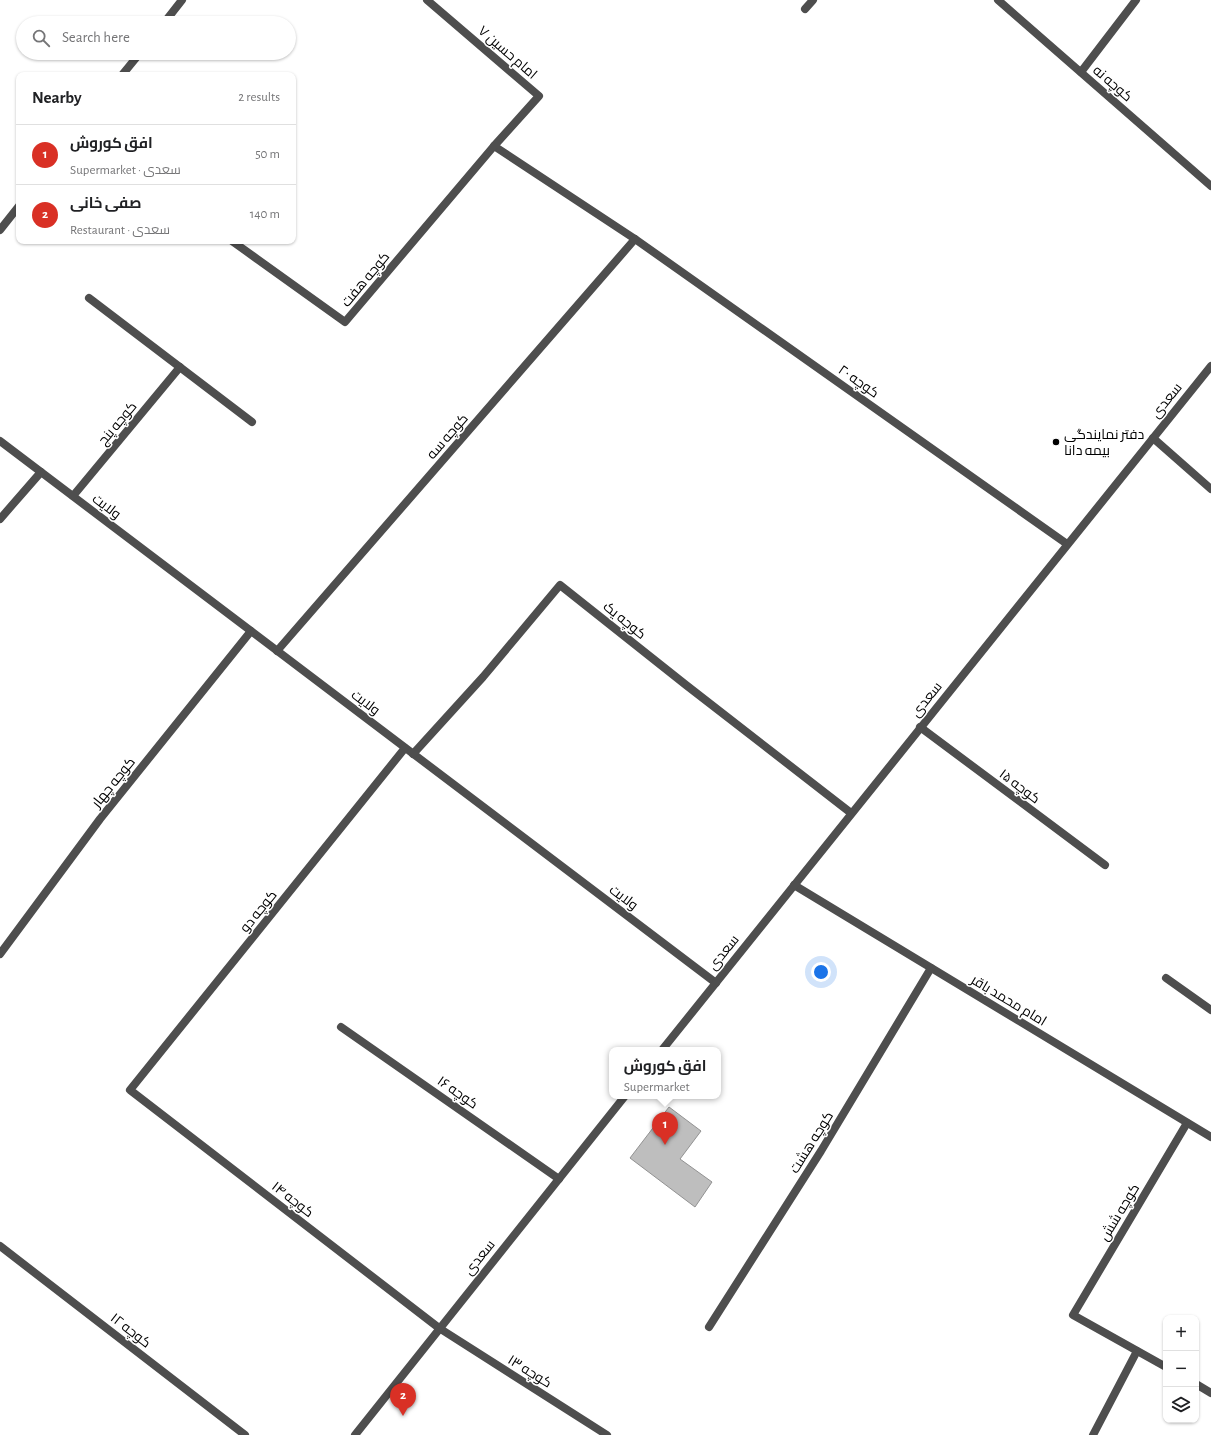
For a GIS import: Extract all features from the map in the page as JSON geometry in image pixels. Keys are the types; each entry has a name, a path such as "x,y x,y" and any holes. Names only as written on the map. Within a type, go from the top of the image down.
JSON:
{"street":[{"path":"169,16 182,0"},
{"name":"امام حسین ۷","path":"427,0 539,96 494,146"},
{"path":"805,9 813,0"},
{"name":"کوچه نه","path":"998,0 1211,186"},
{"path":"1081,72 1136,0"},
{"path":"124,72 134,60"},
{"name":"کوچه ۲۰","path":"494,146 635,239 1067,544"},
{"name":"کوچه هفت","path":"236,244 345,322 494,146"},
{"path":"0,230 16,210"},
{"name":"کوچه سه","path":"277,651 635,239"},
{"path":"89,298 252,422"},
{"name":"سعدی","path":"664,1047 1211,366"},
{"name":"کوچه پنج","path":"73,496 180,368"},
{"path":"1152,438 1211,489"},
{"name":"ولایت","path":"0,441 716,983"},
{"path":"0,519 41,472"},
{"name":"کوچه یک","path":"413,754 483,677 560,585 851,813"},
{"name":"کوچه چهار","path":"0,954 100,819 251,631"},
{"name":"کوچه ۱۵","path":"920,727 1105,865"},
{"name":"کوچه دو","path":"130,1090 405,748"},
{"name":"امام محمد باقر","path":"794,885 1211,1137"},
{"name":"کوچه هشت","path":"710,1327 821,1151 931,968"},
{"path":"1166,978 1211,1010"},
{"name":"کوچه ۱۶","path":"341,1027 559,1179"},
{"name":"کوچه ۱۴","path":"130,1090 439,1328"},
{"name":"سعدی","path":"355,1435 623,1099"},
{"name":"کوچه شش","path":"1137,1351 1073,1315 1187,1123"},
{"name":"کوچه ۱۲","path":"0,1246 245,1435"},
{"name":"کوچه ۱۳","path":"439,1328 607,1435"},
{"path":"1093,1435 1137,1351 1163,1365"},
{"path":"1199,1386 1211,1393"}],"building":[{"path":"669,1107 701,1131 680,1159 712,1182 695,1207 630,1158"}],"place":[{"name":"دفتر نمایندگی بیمه دانا","path":"1056,442"},
{"name":"افق کوروش","path":"665,1145"},
{"name":"صفی خانی","path":"403,1416"}]}
